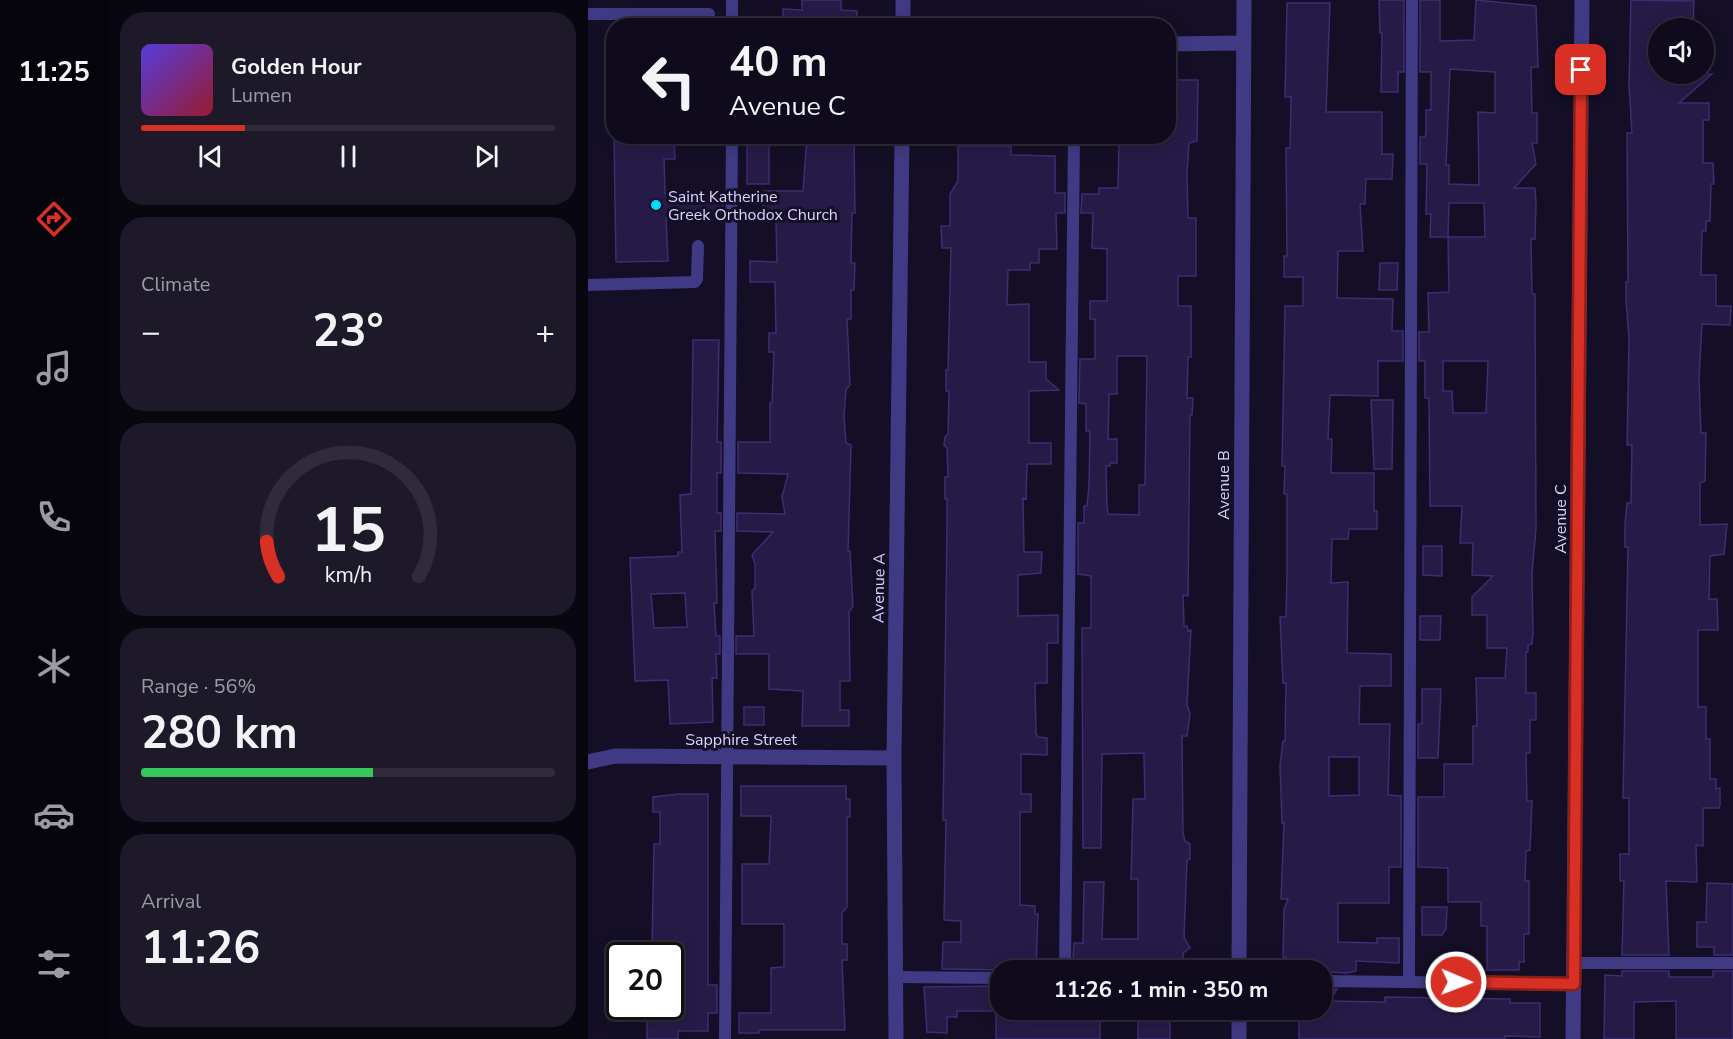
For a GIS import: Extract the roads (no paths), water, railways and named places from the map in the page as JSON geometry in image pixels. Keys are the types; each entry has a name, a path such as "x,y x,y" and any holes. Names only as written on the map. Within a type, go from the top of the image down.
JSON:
{"street":[{"path":"903,0 903,18"},
{"name":"Avenue B","path":"1239,960 1244,0"},
{"name":"Avenue C","path":"1573,1039 1582,0"},
{"path":"1176,44 1243,43"},
{"name":"Avenue A","path":"896,1039 894,758 902,144"},
{"name":"Sapphire Street","path":"588,762 615,756 894,758"},
{"path":"1239,1020 1239,1039"}],"lane":[{"path":"732,0 732,18"},
{"path":"1408,981 1412,0"},
{"path":"588,14 709,14"},
{"path":"725,1039 732,144"},
{"path":"1065,960 1074,144"},
{"path":"588,285 695,282 698,246"},
{"path":"1574,963 1731,963"},
{"path":"896,977 990,978"},
{"path":"1332,981 1574,984"}],"place":[{"name":"Saint Katherine Greek Orthodox Church","path":"656,205"}]}
